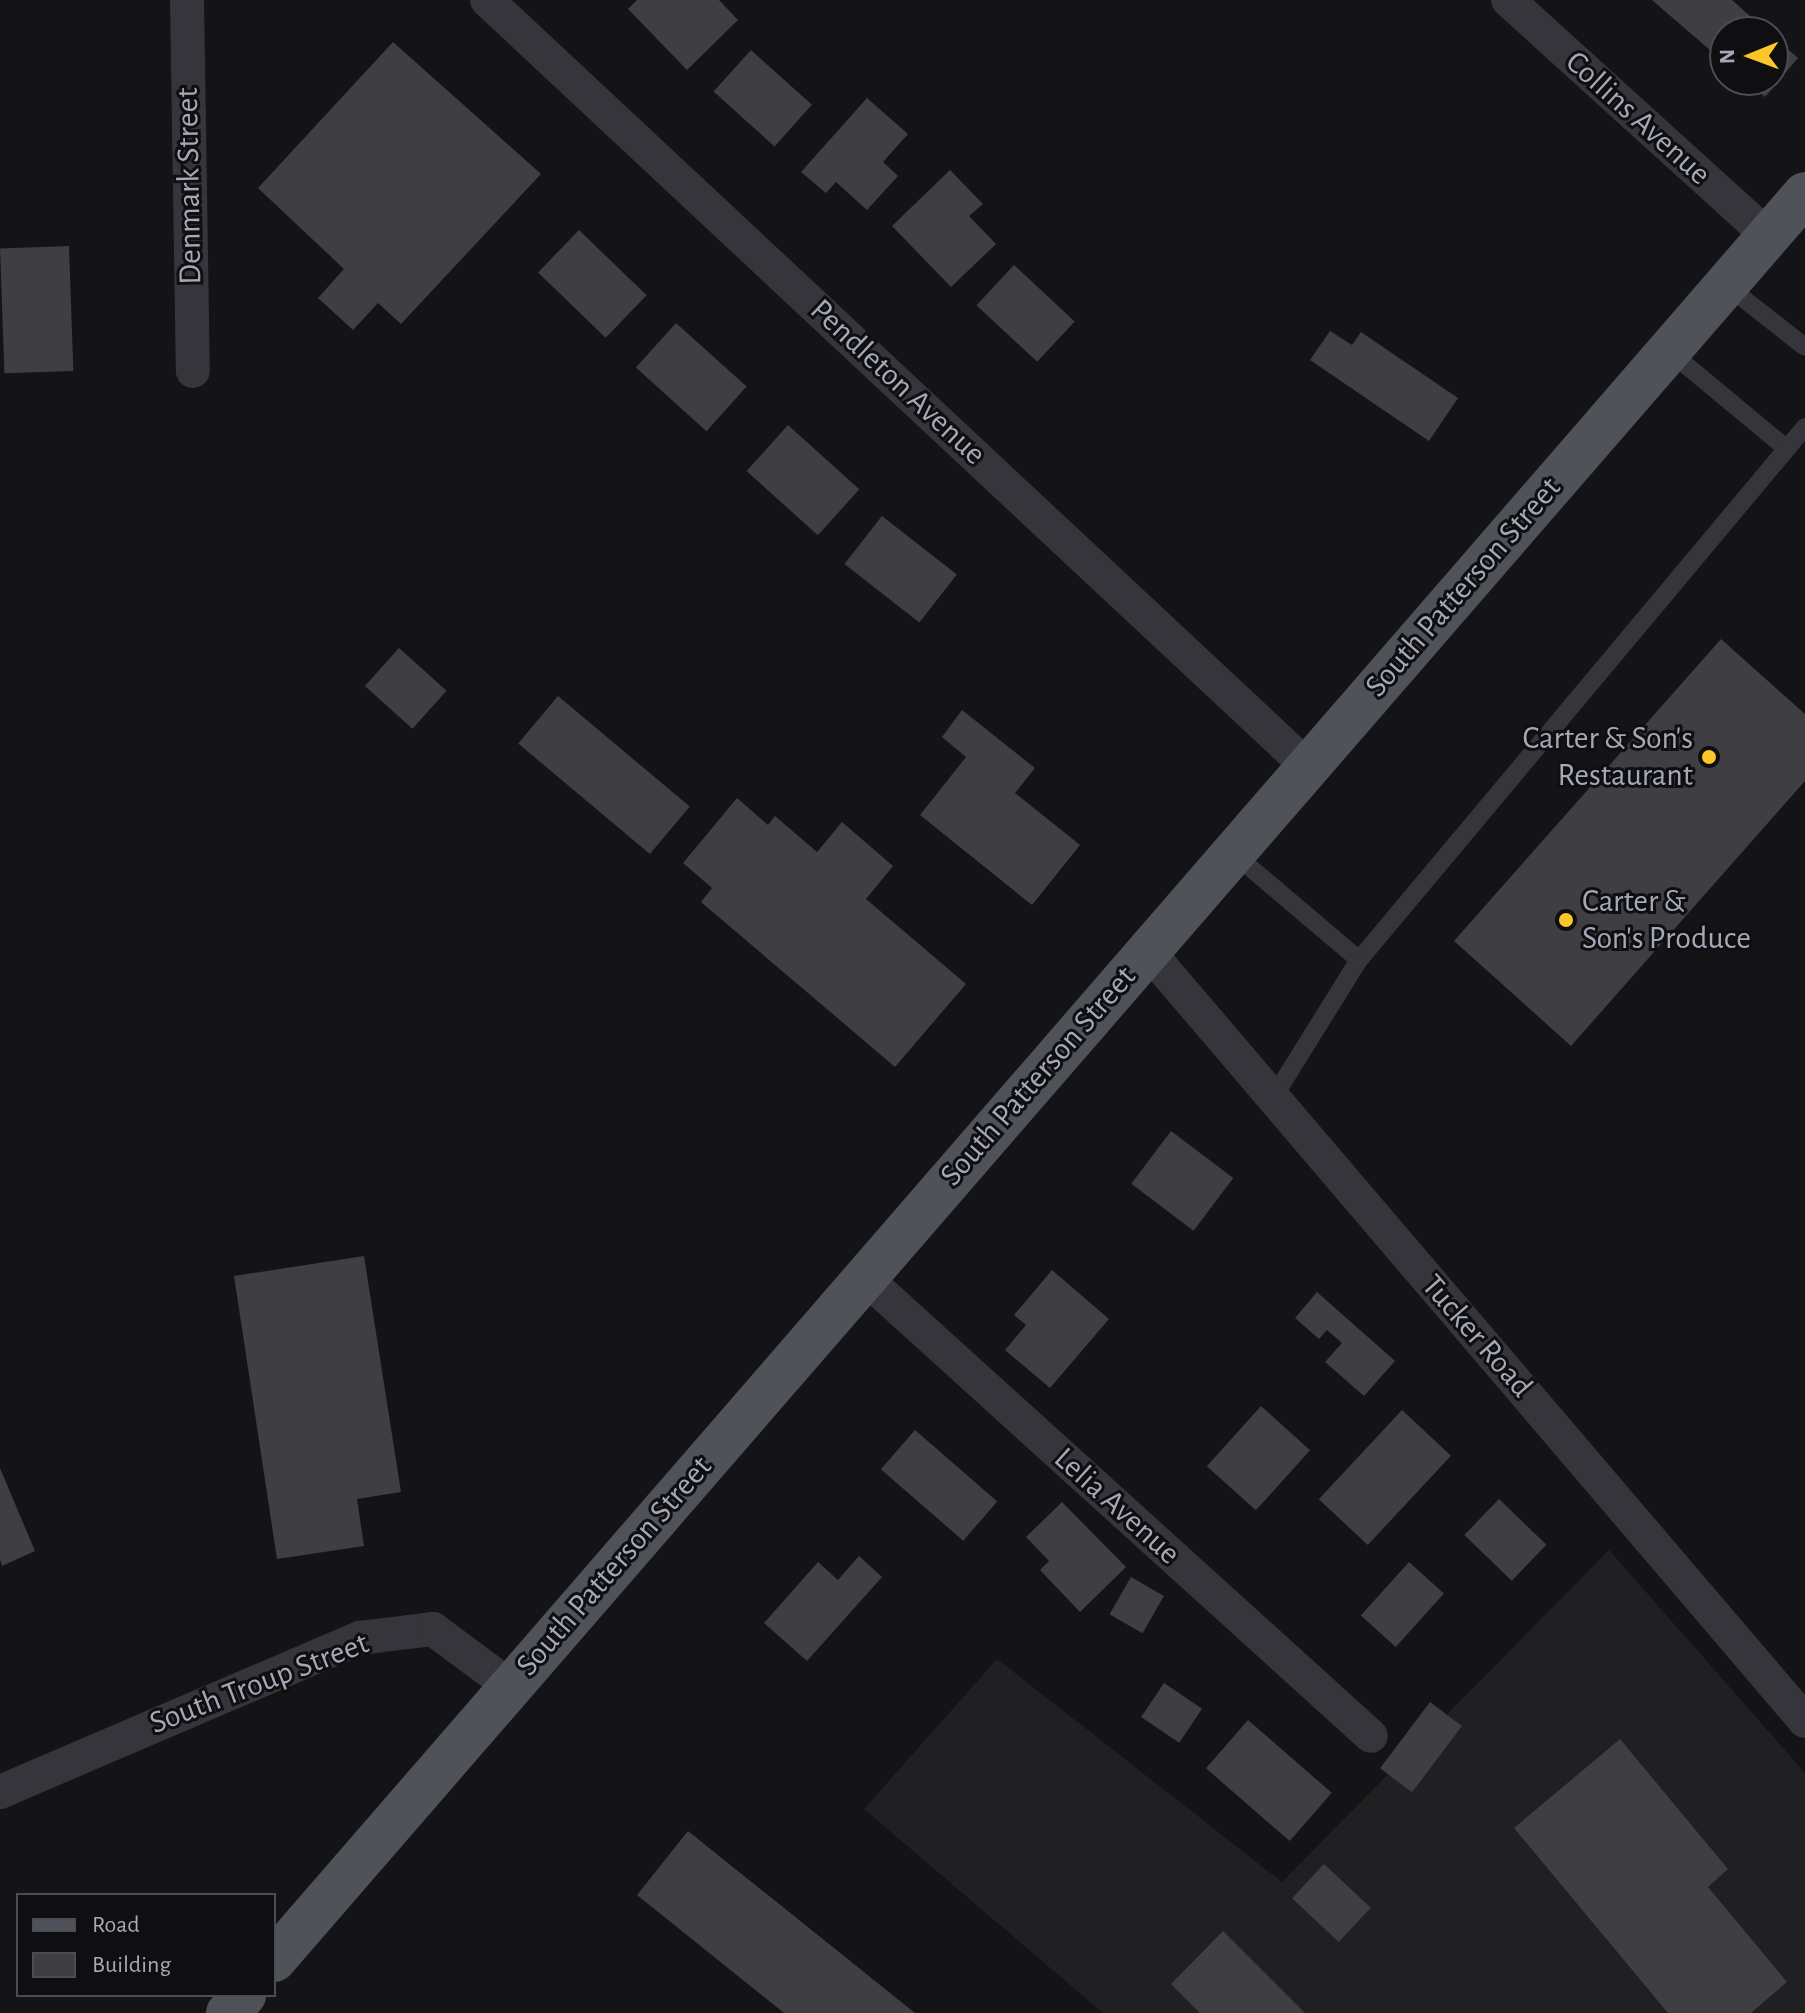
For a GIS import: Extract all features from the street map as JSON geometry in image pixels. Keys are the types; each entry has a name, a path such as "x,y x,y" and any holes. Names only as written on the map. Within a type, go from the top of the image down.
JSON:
{"main road":[{"name":"South Patterson Street","path":"276,1958 863,1276 1805,194"},
{"path":"228,2013 242,1997"}],"street":[{"name":"Denmark Street","path":"187,0 193,371"},
{"name":"Pendleton Avenue","path":"487,0 1307,766"},
{"name":"Collins Avenue","path":"1508,0 1768,236"},
{"name":"Tucker Road","path":"1148,951 1805,1721"},
{"name":"Lelia Avenue","path":"863,1276 1371,1736"},
{"name":"South Troup Street","path":"0,1792 360,1638 433,1629 511,1687"}],"lane":[{"path":"1726,285 1805,347"},
{"path":"1669,351 1787,449"},
{"path":"1273,1098 1359,960 1805,427"},
{"path":"1233,853 1359,960"}],"shaded area":[{"path":"1609,1550 1805,1773 1805,2013 1103,2013 864,1809 997,1659 1282,1882"}],"building":[{"path":"637,0 719,0 738,20 687,70 628,9"},
{"path":"1652,0 1732,0 1750,16 1709,16 1709,49"},
{"path":"393,42 541,174 401,324 378,303 353,330 318,298 344,269 258,188"},
{"path":"751,50 812,105 774,146 714,92"},
{"path":"1789,50 1798,58 1789,69"},
{"path":"867,98 908,134 883,162 898,176 867,210 836,182 826,193 801,172"},
{"path":"950,170 983,204 969,216 996,244 951,287 892,226"},
{"path":"579,230 647,295 606,338 538,272"},
{"path":"69,246 73,371 4,373 0,248"},
{"path":"1014,265 1075,322 1037,362 976,305"},
{"path":"676,323 747,387 706,431 636,368"},
{"path":"1330,331 1352,345 1361,332 1458,398 1429,441 1310,360"},
{"path":"788,425 859,489 818,535 747,471"},
{"path":"882,516 957,574 919,623 844,564"},
{"path":"1721,639 1805,714 1805,781 1571,1046 1454,941"},
{"path":"399,648 447,691 412,729 365,686"},
{"path":"558,696 690,807 650,854 518,743"},
{"path":"962,710 1035,768 1015,793 1080,845 1032,905 920,815 966,757 942,737"},
{"path":"737,798 768,825 775,816 817,852 842,822 893,866 866,899 966,984 895,1067 701,902 712,888 683,863"},
{"path":"1171,1131 1233,1178 1194,1231 1131,1184"},
{"path":"364,1256 401,1492 357,1499 364,1546 277,1559 234,1276"},
{"path":"1052,1270 1109,1319 1050,1388 1005,1350 1026,1325 1014,1315"},
{"path":"1317,1292 1395,1361 1364,1396 1325,1362 1342,1343 1327,1330 1319,1339 1295,1318"},
{"path":"1261,1406 1310,1450 1256,1510 1207,1466"},
{"path":"1402,1410 1451,1456 1368,1545 1319,1499"},
{"path":"915,1430 997,1502 963,1541 881,1469"},
{"path":"0,1468 35,1551 2,1566 0,1560"},
{"path":"1499,1499 1546,1545 1512,1581 1464,1535"},
{"path":"1062,1502 1126,1567 1080,1612 1040,1570 1049,1561 1026,1537"},
{"path":"859,1556 882,1577 807,1661 764,1623 818,1562 838,1580"},
{"path":"1409,1562 1444,1593 1396,1647 1361,1616"},
{"path":"1131,1577 1164,1596 1142,1633 1110,1614"},
{"path":"1164,1683 1202,1709 1179,1743 1141,1717"},
{"path":"1430,1702 1462,1726 1412,1792 1380,1768"},
{"path":"1248,1720 1332,1793 1290,1841 1206,1768"},
{"path":"1620,1739 1728,1869 1708,1887 1787,1982 1751,2013 1668,2013 1514,1828"},
{"path":"688,1831 915,2013 784,2013 637,1895"},
{"path":"1324,1864 1371,1908 1339,1942 1292,1898"},
{"path":"1223,1931 1305,2013 1200,2013 1171,1984"}],"place":[{"name":"Carter & Son's Restaurant","path":"1709,757"},
{"name":"Carter & Son's Produce","path":"1566,920"}]}
